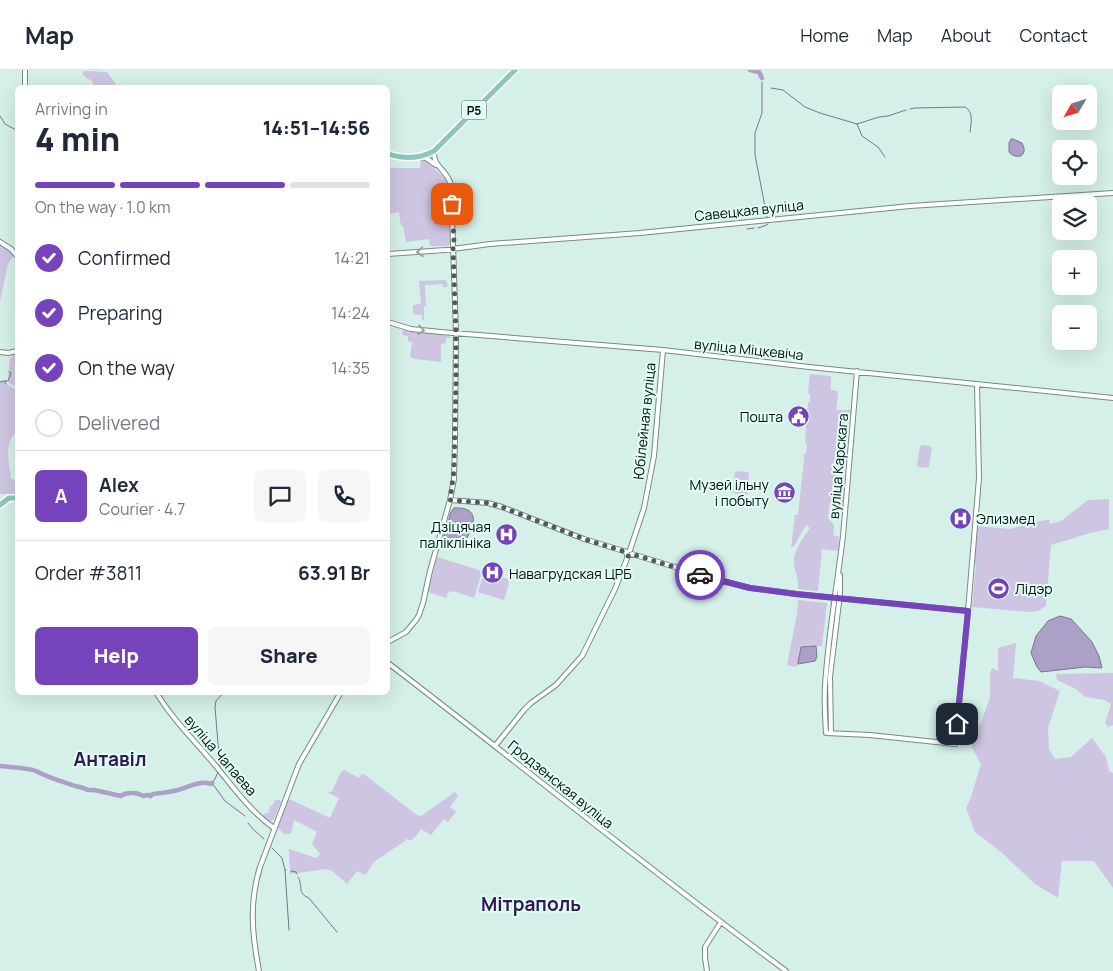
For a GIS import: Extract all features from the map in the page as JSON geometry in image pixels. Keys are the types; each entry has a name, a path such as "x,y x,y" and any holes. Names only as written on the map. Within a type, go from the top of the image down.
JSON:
{"main road":[{"name":"Р5","path":"390,155 398,157 418,157 434,151 515,70"},
{"path":"0,505 9,498 15,498"}],"street":[{"path":"24,85 25,70"},
{"path":"434,151 434,158 438,166"},
{"path":"390,641 406,632 416,620 423,603 450,500 455,463 456,334 451,185 447,175 438,166 426,158 418,157"},
{"name":"Савецкая вуліца","path":"390,254 640,233 910,206 1113,193"},
{"path":"0,242 15,254"},
{"name":"вуліца Міцкевіча","path":"390,323 411,329 456,334 663,350 1111,398"},
{"name":"Юбілейная вуліца","path":"495,746 524,710 556,685 582,656 615,589 644,508 654,460 663,350"},
{"path":"0,352 15,351"},
{"name":"вуліца Карскага","path":"858,371 837,598 825,687 828,733 863,734 955,744 968,611"},
{"path":"450,500 488,503 502,507 584,539 750,588 968,611 979,478 977,384"},
{"name":"Гродзенская вуліца","path":"390,665 619,845 786,971"},
{"name":"вуліца Чапаева","path":"158,695 167,710 234,788 258,815 274,828"},
{"path":"259,971 252,925 253,899 260,867 299,764 339,695"},
{"path":"707,971 705,947 721,922"}],"shaded area":[{"path":"83,71 107,72 117,85 92,85 93,82 83,75"},
{"path":"1011,139 1022,143 1024,151 1021,156 1015,156 1009,152"},
{"path":"421,160 429,163 447,181 450,189 451,198 444,199 441,202 444,212 451,216 452,240 448,246 430,246 429,239 406,242 399,212 390,214 390,168 420,168"},
{"path":"0,244 7,247 14,255 8,264 0,301"},
{"path":"446,280 448,287 443,287 443,284 425,285 426,305 424,307 424,320 422,320 422,315 413,314 413,305 421,304 419,281"},
{"path":"403,330 449,336 451,338 446,338 446,343 441,344 441,362 410,357 412,342 408,341 408,336 402,335"},
{"path":"15,352 15,386 9,383 8,378 12,353"},
{"path":"810,374 831,376 831,390 838,393 836,410 850,410 852,414 852,421 850,422 848,416 843,416 845,426 842,426 833,495 836,500 843,496 844,504 830,502 828,518 834,525 833,535 839,537 838,551 822,549 818,591 798,589 794,565 797,548 810,528 806,525 791,548 795,515 798,515 804,454 806,454 807,444 805,443 808,402 810,402 810,394 808,393"},
{"path":"4,380 7,385 15,389 15,434 8,448 8,460 11,479 15,480 15,494 0,494 0,381"},
{"path":"920,446 932,448 929,467 926,468 917,465"},
{"path":"735,471 749,472 747,495 733,493"},
{"path":"1109,499 1109,529 1051,545 1046,606 1038,611 1031,612 972,607 976,564 973,563 977,526 1010,529 1049,519 1050,524 1061,521 1088,500"},
{"path":"454,508 465,509 472,513 473,525 471,531 468,532 467,538 462,543 445,543 443,539"},
{"path":"437,557 479,570 481,575 474,598 453,591 448,593 446,598 428,592"},
{"path":"484,572 508,579 509,583 504,600 478,592"},
{"path":"798,600 827,603 822,646 801,647 796,667 787,665"},
{"path":"1060,616 1071,619 1092,642 1099,656 1102,668 1085,667 1041,672 1031,653 1036,636 1048,621"},
{"path":"1016,643 1013,678 1039,681 1060,691 1048,728 1049,749 1055,759 1071,757 1092,738 1106,757 1109,771 1113,773 1113,888 1094,861 1062,861 1058,898 1035,884 1001,852 975,832 966,808 981,764 972,748 970,732 981,723 990,697 990,673 992,668 998,671 998,648"},
{"path":"816,646 817,657 815,661 798,664 801,647"},
{"path":"1113,673 1113,725 1108,727 1105,723 1111,704 1104,700 1085,697 1076,689 1057,680 1056,674"},
{"path":"344,770 359,778 362,774 365,775 417,815 421,816 455,792 458,796 450,807 456,812 448,822 444,819 431,835 421,829 410,841 406,838 405,841 375,861 365,875 357,871 347,884 332,871 326,869 290,874 289,849 316,858 320,854 312,844 317,832 294,820 291,834 284,834 278,828 286,801 289,799 330,818 339,798 328,793 332,791 341,772"},
{"path":"275,800 280,800 281,802 274,819 270,822 263,816 265,813 268,813"}],"waterway":[{"path":"750,70 759,72 762,78"},
{"path":"762,82 762,113 755,133 755,155 767,217"},
{"path":"771,88 783,90 805,107 857,124 906,110"},
{"path":"910,109 965,107 971,115 970,132"},
{"path":"0,116 5,124 15,129"},
{"path":"857,124 862,136 878,147 885,157"},
{"path":"758,228 768,224"},
{"path":"747,229 754,228"},
{"path":"5,381 8,381 11,373 9,372"},
{"path":"0,382 5,381 6,384"},
{"path":"220,768 215,707 216,701 221,695"},
{"path":"0,766 33,770"},
{"path":"36,771 74,786 121,796 132,793 151,796 199,783 212,783"},
{"path":"218,772 212,783 225,801 245,816"},
{"path":"248,823 264,839"},
{"path":"272,848 282,858 286,870"},
{"path":"285,870 289,930"},
{"path":"291,871 297,874"},
{"path":"298,877 302,893 308,897 337,932"}],"way so far":[{"path":"452,204 456,381 454,478 450,500 488,503 502,507 584,539 626,552 628,556 632,554 700,575"}],"place":[{"name":"Пошта","path":"799,416"},
{"name":"Музей ільну і побыту","path":"785,492"},
{"name":"Элизмед","path":"960,518"},
{"name":"Дзіцячая паліклініка","path":"507,534"},
{"name":"Навагрудская ЦРБ","path":"493,573"},
{"name":"Лідэр","path":"999,588"}],"district":[{"name":"Антавіл","path":"110,759"},
{"name":"Мітраполь","path":"531,904"}],"route":[{"path":"700,575 750,588 968,611 957,724"}]}
